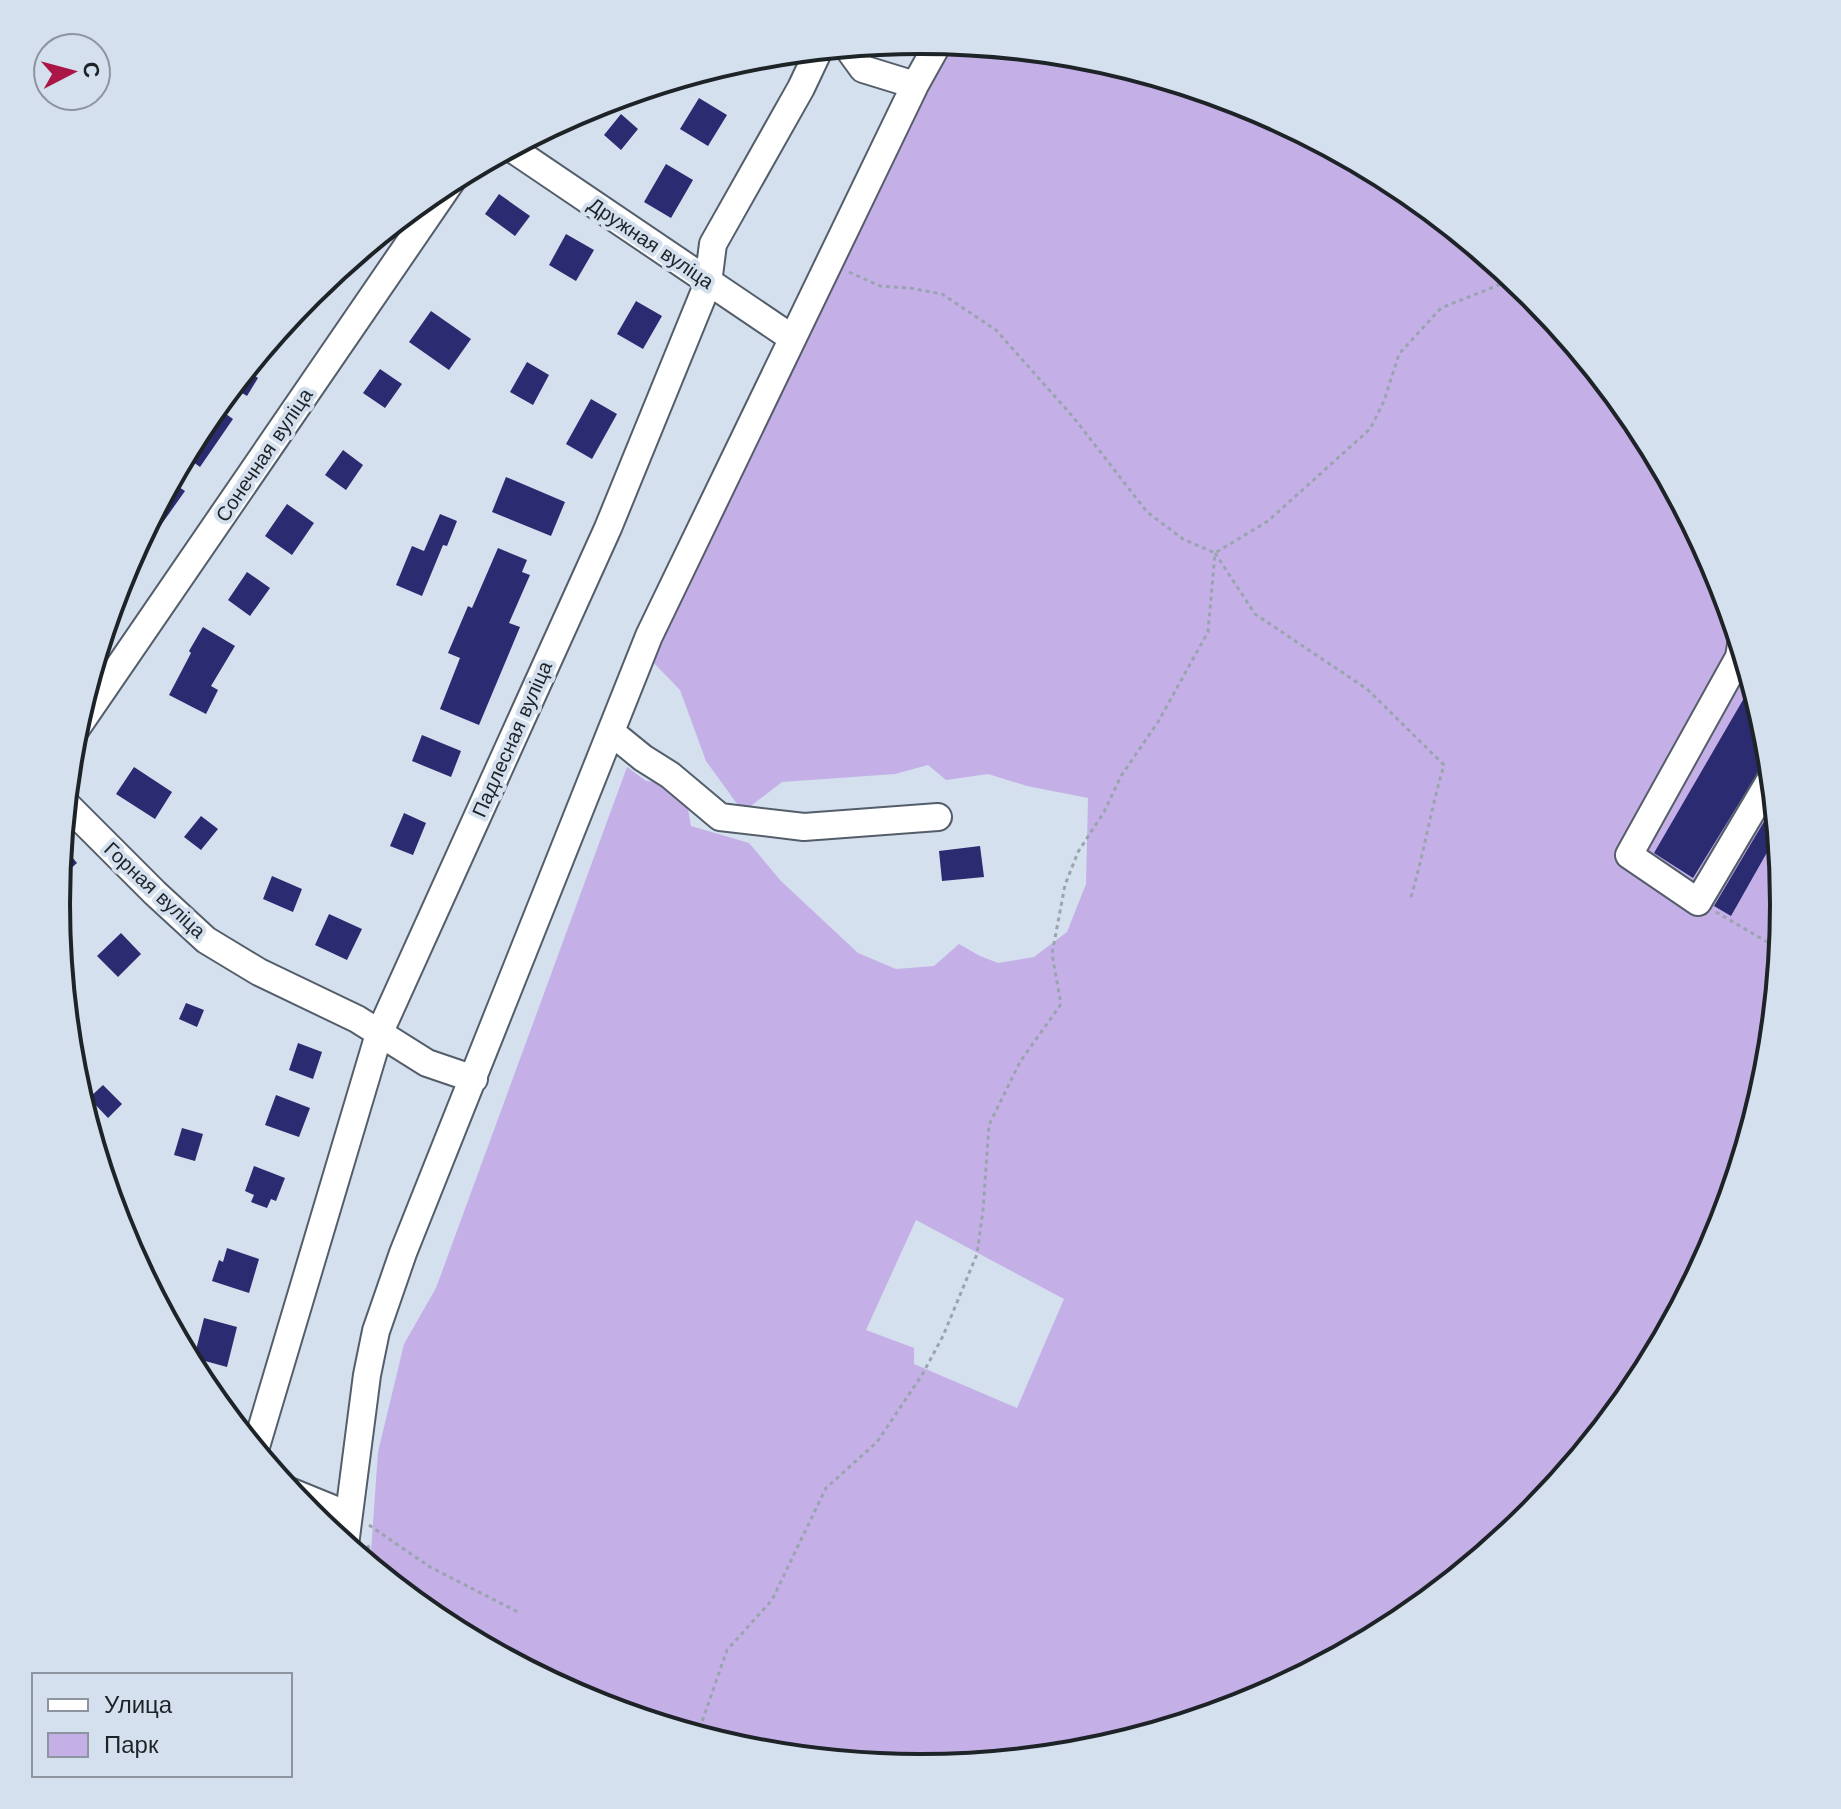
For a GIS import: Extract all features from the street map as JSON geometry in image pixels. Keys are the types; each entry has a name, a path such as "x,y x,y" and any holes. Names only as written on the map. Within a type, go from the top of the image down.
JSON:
{"street":[{"path":"346,1531 367,1375 376,1331 403,1253 649,636 932,54"},
{"path":"854,57 863,69 915,85"},
{"name":"Падлесная вуліца","path":"259,1438 379,1034 608,528 708,283 713,244 814,61"},
{"name":"Дружная вуліца","path":"520,154 792,338"},
{"name":"Сонечная вуліца","path":"95,702 433,208"},
{"path":"1736,665 1629,855 1698,902 1764,791"},
{"path":"611,732 720,817 804,827 938,817"},
{"name":"Горная вуліца","path":"75,813 206,940 259,972 316,998 427,1063 474,1079"},
{"path":"315,1502 348,1515"}],"path":[{"path":"828,264 880,286 942,294 996,330 1074,418 1147,512 1183,539 1215,553 1255,614 1367,689 1444,765 1411,897"},
{"path":"1215,553 1268,521 1370,429 1384,401 1399,354 1441,308 1501,284"},
{"path":"700,1726 727,1650 772,1600 826,1488 877,1442 922,1375 943,1336 977,1254 989,1125 1020,1062 1061,1004 1052,954 1065,885 1078,852 1104,812 1121,776 1158,722 1208,632 1215,553"},
{"path":"1698,902 1770,943"},
{"path":"348,1515 364,1521 430,1567 518,1612"}],"green space":[{"path":"941,55 1032,61 1086,70 1194,99 1246,119 1346,168 1393,197 1481,265 1522,303 1595,387 1628,432 1683,528 1726,631 1742,684 1764,793 1769,849 1771,904 1764,1016 1755,1070 1726,1178 1683,1281 1657,1330 1628,1377 1560,1465 1522,1506 1438,1579 1393,1612 1297,1667 1194,1710 1141,1726 1032,1748 976,1753 920,1755 809,1748 755,1739 647,1710 544,1667 495,1641 448,1612 371,1553 378,1452 404,1344 436,1288 627,767 646,781 677,784 688,809 691,826 749,843 781,881 858,953 896,969 934,966 959,944 998,963 1034,957 1067,932 1086,884 1088,798 1027,786 988,774 946,780 928,765 895,774 782,782 743,812 706,761 680,690 649,658","holes":["916,1220 1064,1299 1017,1408 914,1364 914,1348 866,1330"]}],"building":[{"path":"699,98 727,115 708,146 680,129"},
{"path":"621,114 638,129 621,150 604,135"},
{"path":"666,164 693,180 671,218 644,202"},
{"path":"499,194 530,216 515,236 485,214"},
{"path":"566,234 594,250 576,281 549,265"},
{"path":"636,301 662,316 643,349 617,334"},
{"path":"431,311 471,339 449,370 409,342"},
{"path":"527,362 549,375 533,405 510,392"},
{"path":"380,369 402,384 385,408 363,393"},
{"path":"255,376 258,378 247,396 242,393"},
{"path":"591,399 617,414 592,459 566,444"},
{"path":"226,414 233,419 200,467 194,463"},
{"path":"343,450 363,465 346,490 325,475"},
{"path":"506,477 565,502 551,536 492,512"},
{"path":"180,487 185,491 156,531"},
{"path":"287,504 314,523 292,555 265,536"},
{"path":"440,514 457,521 447,546 443,545 422,596 396,585 412,546 424,551"},
{"path":"498,548 527,560 522,572 530,575 509,623 520,627 479,725 440,709 460,658 448,653"},
{"path":"247,572 270,588 250,616 228,600"},
{"path":"203,627 235,646 211,686 218,690 206,714 169,695"},
{"path":"1745,697 1760,769 1693,878 1654,853"},
{"path":"422,735 461,751 451,777 412,761"},
{"path":"134,767 172,792 155,819 116,794"},
{"path":"404,813 426,823 413,855 390,846"},
{"path":"201,816 218,829 201,850 184,837"},
{"path":"1766,818 1769,849 1731,916 1714,906"},
{"path":"980,846 984,877 942,881 939,851"},
{"path":"272,876 302,889 293,912 263,899"},
{"path":"329,914 362,929 347,960 315,945"},
{"path":"121,933 141,954 118,977 97,956"},
{"path":"186,1003 204,1010 197,1027 179,1019"},
{"path":"298,1043 322,1052 313,1079 289,1070"},
{"path":"103,1085 122,1104 108,1118 94,1103 92,1095"},
{"path":"276,1095 310,1108 299,1137 265,1125"},
{"path":"182,1128 203,1134 195,1161 174,1155"},
{"path":"254,1166 285,1178 276,1201 271,1199 267,1208 251,1202 254,1195 245,1191"},
{"path":"227,1248 259,1259 249,1293 212,1281"},
{"path":"204,1318 237,1327 227,1367 203,1360 196,1350"}]}
